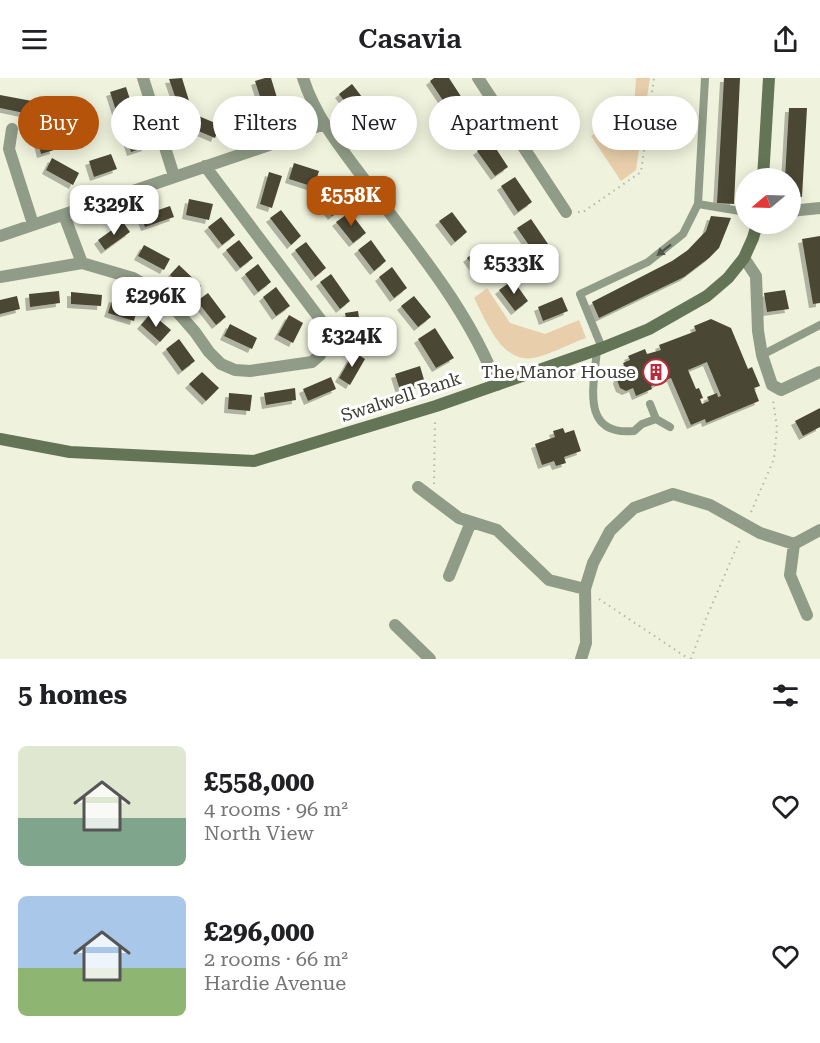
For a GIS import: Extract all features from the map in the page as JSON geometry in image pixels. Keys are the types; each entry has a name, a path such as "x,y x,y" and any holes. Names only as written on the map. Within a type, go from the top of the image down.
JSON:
{"main road":[{"path":"764,168 769,78"},
{"name":"Swalwell Bank","path":"0,439 70,452 254,461 436,406 650,329 707,296 728,278 744,258 754,234"}],"street":[{"path":"143,78 174,176"},
{"path":"303,78 324,124 462,314 484,352 497,385"},
{"path":"478,78 566,212"},
{"path":"0,236 324,124"},
{"path":"12,129 9,149 33,224"},
{"path":"0,277 82,263 133,278 152,289 174,308 221,364 235,370 250,371 312,362 320,355 326,344 327,334 323,323 205,166"},
{"path":"801,210 820,208"},
{"path":"64,215 82,263"},
{"path":"744,258 756,276 758,331 762,355 772,385 778,390 820,372"},
{"path":"418,487 459,518 497,530 549,579 585,590"},
{"path":"581,659 586,643 585,590 593,563 610,531 634,508 673,494 710,505 760,533 794,544 820,530"},
{"path":"449,576 471,522"},
{"path":"794,544 790,575 807,615"},
{"path":"395,625 430,659"}],"lane":[{"path":"656,419 642,424 634,431 622,432 612,431 601,423 593,408 599,349 580,294 648,262 683,234 698,204 705,78"},
{"path":"698,204 735,210"},
{"path":"762,355 820,325"},
{"path":"650,404 656,419 670,427"}],"path":[{"path":"566,212 583,212 641,172 654,78"},
{"path":"434,499 436,406"},
{"path":"585,590 690,659"}],"shaded area":[{"path":"636,78 650,78 647,96 635,96"},
{"path":"600,150 639,150 636,170 621,181"},
{"path":"487,288 510,323 545,334 579,320 586,338 533,358 522,358 512,354 496,338 474,298"}],"building":[{"path":"182,78 188,96 175,96 169,79"},
{"path":"271,78 276,96 260,96 255,81"},
{"path":"434,78 449,78 461,96 440,96 430,81"},
{"path":"724,78 740,78 734,204 717,203"},
{"path":"352,84 361,96 341,96 339,94"},
{"path":"126,87 129,96 111,96 110,92"},
{"path":"0,95 18,98 18,112 0,108"},
{"path":"789,108 807,108 802,197 801,168 786,168"},
{"path":"201,117 213,122 213,137 201,132"},
{"path":"40,150 54,150 41,154"},
{"path":"497,150 508,167 495,176 477,151"},
{"path":"111,154 117,169 94,177 89,161"},
{"path":"52,158 79,173 73,185 46,170"},
{"path":"294,163 319,171 314,187 289,179"},
{"path":"269,172 282,176 272,208 260,204"},
{"path":"515,177 532,202 518,212 501,186"},
{"path":"329,185 345,206 332,216 316,195"},
{"path":"189,199 213,204 209,220 186,215"},
{"path":"170,206 174,217 145,227 141,216"},
{"path":"281,210 301,236 291,245 270,218"},
{"path":"350,212 366,233 353,243 336,222"},
{"path":"452,212 467,232 455,242 439,221"},
{"path":"711,216 731,218 719,248 709,258 684,277 599,318 592,302 672,261 688,250 706,231"},
{"path":"221,217 235,235 222,245 208,227"},
{"path":"531,219 548,244 535,254 517,228"},
{"path":"123,222 130,232 105,250 98,240"},
{"path":"820,236 820,303 813,304 802,239"},
{"path":"239,240 253,258 240,268 226,250"},
{"path":"371,240 386,261 374,271 358,250"},
{"path":"306,242 326,268 315,277 295,250"},
{"path":"144,245 170,259 164,270 138,256"},
{"path":"480,248 496,269 483,279 467,258"},
{"path":"258,264 271,282 258,292 245,274"},
{"path":"179,265 201,286 192,296 170,275"},
{"path":"392,267 407,288 394,298 379,277"},
{"path":"331,274 350,301 340,309 320,282"},
{"path":"513,280 528,301 515,311 499,290"},
{"path":"276,287 290,306 276,316 263,297"},
{"path":"785,290 789,309 767,312 764,293"},
{"path":"59,291 60,303 30,307 29,294"},
{"path":"71,292 102,295 101,306 71,304"},
{"path":"208,293 226,317 216,325 197,301"},
{"path":"17,296 20,309 0,314 0,300"},
{"path":"414,296 431,317 418,327 401,306"},
{"path":"562,297 568,311 543,321 538,307"},
{"path":"113,298 138,305 134,321 108,313"},
{"path":"358,311 363,344 351,346 345,313"},
{"path":"151,313 171,330 160,342 141,325"},
{"path":"289,315 303,323 293,343 278,335"},
{"name":"The Manor House","path":"711,319 731,328 748,369 752,367 760,386 754,388 759,401 706,423 705,419 691,425 671,378 651,386 652,389 636,396 633,388 626,391 620,388 617,380 619,373 626,370 623,363 630,360 628,356 645,349 647,354 661,350 659,345 696,331 694,326","holes":["707,362 721,396 718,397 717,393 707,397 709,401 702,404 700,399 703,398 699,388 696,389 688,370"]},
{"path":"230,324 257,338 252,349 224,336"},
{"path":"435,328 454,358 436,368 418,339"},
{"path":"179,339 195,361 182,371 166,349"},
{"path":"354,352 365,359 350,385 339,378"},
{"path":"420,366 425,383 400,390 395,374"},
{"path":"202,372 219,388 206,401 189,384"},
{"path":"331,377 336,389 308,401 303,389"},
{"path":"295,388 296,400 266,405 264,393"},
{"path":"229,393 252,395 250,411 228,409"},
{"path":"820,408 820,427 803,436 795,421"},
{"path":"563,428 565,433 574,430 581,451 564,457 566,463 556,466 554,461 542,465 535,444 555,437 553,431"}],"place":[{"name":"The Manor House","path":"656,372"}]}
